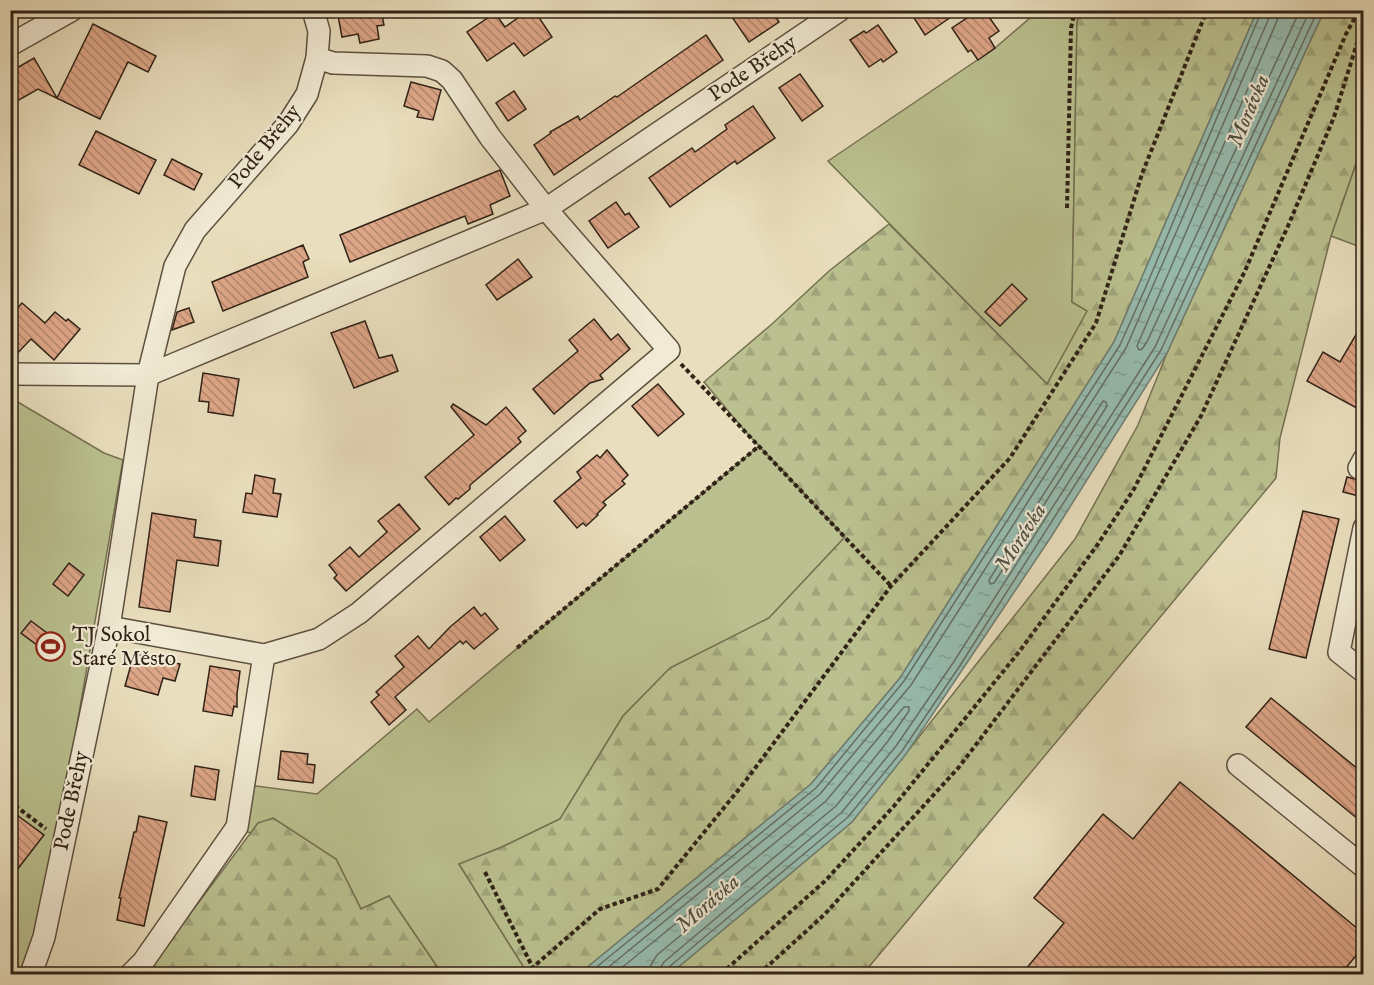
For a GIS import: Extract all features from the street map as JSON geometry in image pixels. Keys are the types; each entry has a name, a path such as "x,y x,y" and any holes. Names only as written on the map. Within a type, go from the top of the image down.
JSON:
{"street":[{"path":"10,45 72,10"},
{"name":"Pode Břehy","path":"31,975 44,937 109,627 148,375 175,267 195,230 288,124 307,94 316,58 319,31 313,10"},
{"name":"Pode Břehy","path":"148,375 546,209 840,10"},
{"path":"109,627 264,656 319,639 360,613 669,350 546,209 490,138 453,80 442,71 427,66 333,63 316,58"},
{"path":"10,374 148,375"},
{"path":"1364,528 1339,652 1364,672"},
{"path":"131,975 143,962 237,826 264,656"},
{"path":"1238,765 1364,867"}],"path":[{"path":"1067,208 1071,28 1075,10"},
{"path":"525,975 600,909 658,889 744,783 891,586 1010,458 1096,323 1142,174 1207,10"},
{"path":"721,975 825,881 894,806 1019,652 1098,544 1134,489 1245,271 1346,34 1359,10"},
{"path":"759,975 824,915 959,767 1119,556 1201,416 1288,226 1334,117 1364,21"},
{"path":"669,350 891,586"},
{"path":"517,648 759,446"},
{"path":"10,808 13,804 64,842"},
{"path":"485,872 533,968"}],"green space":[{"path":"1038,11 1080,11 1077,22 1072,302 1088,311 1047,384 828,161 995,48"},
{"path":"1080,11 1257,11 1114,342 900,678 811,784 579,974 528,974 459,864 502,847 560,819 623,716 670,668 769,618 845,537 745,431 704,382 829,271 889,224 1047,384 1087,311 1072,302 1077,22"},
{"path":"1324,11 1363,11 1363,143 1331,236 1280,438 1276,478 863,974 670,974 852,822 1075,539 1138,425 1167,353"},
{"path":"1363,143 1363,248 1331,236"},
{"name":"TJ Sokol Staré Město","path":"11,398 104,453 123,460 58,834 41,912 22,974 11,974"},
{"path":"759,446 845,537 769,618 670,668 623,716 560,819 502,847 459,864 528,974 442,974 389,896 361,909 336,859 258,823 251,833 241,830 249,785 317,794 417,709 429,722"},
{"path":"273,818 336,859 361,909 389,896 442,974 145,974 258,823"}],"water":[{"name":"Morávka","path":"1257,11 1324,11 1167,353 1051,537 906,754 852,822 670,974 579,974 811,784 900,678 1114,342"}],"building":[{"path":"337,10 381,10 384,25 377,26 379,39 360,43 358,34 342,37"},
{"path":"529,10 534,10 552,37 524,56 514,43 487,61 467,32 495,13 505,27"},
{"path":"742,10 772,10 779,22 749,42 732,17"},
{"path":"909,10 961,10 925,35"},
{"path":"979,10 984,10 999,31 989,38 995,48 978,60 971,50 968,52 952,28"},
{"path":"93,24 156,56 148,72 128,62 100,119 38,89 10,105 10,72 34,58 57,98"},
{"path":"878,25 897,52 883,62 881,59 869,67 850,40"},
{"path":"706,35 723,60 554,175 534,145 550,132 578,116 580,120 615,96 617,97"},
{"path":"800,74 823,106 802,121 779,88"},
{"path":"411,82 441,90 433,120 417,117 419,111 404,106"},
{"path":"514,91 526,109 508,121 496,103"},
{"path":"753,106 775,138 737,164 735,161 670,207 649,178 692,148 695,152 727,129 725,125"},
{"path":"96,131 156,160 139,194 79,165"},
{"path":"172,159 202,174 194,190 164,175"},
{"path":"500,170 510,196 490,205 493,214 468,224 465,216 350,262 340,235"},
{"path":"616,202 625,215 629,213 639,227 608,248 589,221"},
{"path":"303,245 309,259 303,262 308,277 223,311 212,282"},
{"path":"518,259 532,277 497,300 486,285"},
{"path":"1012,284 1027,299 1000,326 985,312"},
{"path":"22,303 45,323 55,312 80,329 54,360 31,339 10,361 10,316"},
{"path":"189,308 194,322 172,330 177,312"},
{"path":"594,319 611,340 618,334 630,349 600,375 603,379 590,383 554,414 533,389 578,351 569,340"},
{"path":"365,321 379,358 392,355 398,371 354,388 331,333"},
{"path":"1364,321 1364,412 1307,381 1323,352 1340,362"},
{"path":"203,373 239,379 233,416 208,412 209,402 199,401"},
{"path":"658,384 684,414 658,436 632,406"},
{"path":"453,404 486,425 506,407 526,431 518,438 521,442 449,505 425,477 474,435 451,407"},
{"path":"607,450 628,475 622,481 625,484 603,502 606,505 586,526 583,523 577,528 554,501 581,478 577,472 597,455 600,458"},
{"path":"255,475 275,479 273,493 281,494 277,517 243,512 246,493 252,494"},
{"path":"1347,477 1363,481 1359,496 1343,492"},
{"path":"399,504 420,529 346,591 334,578 337,575 329,565 350,547 359,557 387,532 378,521"},
{"path":"1303,511 1339,519 1306,658 1269,649"},
{"path":"152,513 196,520 194,537 221,541 218,566 177,560 170,612 139,607"},
{"path":"505,516 525,540 500,561 480,537"},
{"path":"69,563 84,575 68,596 53,584"},
{"path":"474,607 481,616 485,613 498,629 474,649 466,641 463,644 460,641 395,697 406,710 389,725 371,702 379,695 376,692 404,667 395,656 418,636 429,649"},
{"path":"31,621 63,645 53,657 21,633"},
{"path":"134,654 180,664 175,681 163,678 158,695 125,686"},
{"path":"210,666 240,671 237,707 234,706 232,716 203,711"},
{"path":"1271,698 1364,774 1364,824 1246,727"},
{"path":"281,751 308,754 307,764 315,765 313,783 278,779"},
{"path":"195,766 219,770 215,800 191,796"},
{"path":"1180,782 1364,934 1364,946 1340,975 1021,975 1064,923 1034,898 1103,814 1133,839"},
{"path":"10,810 44,835 10,879"},
{"path":"139,816 167,822 144,926 117,920 121,898 119,898"}],"place":[{"name":"TJ Sokol Staré Město","path":"51,647"}]}
